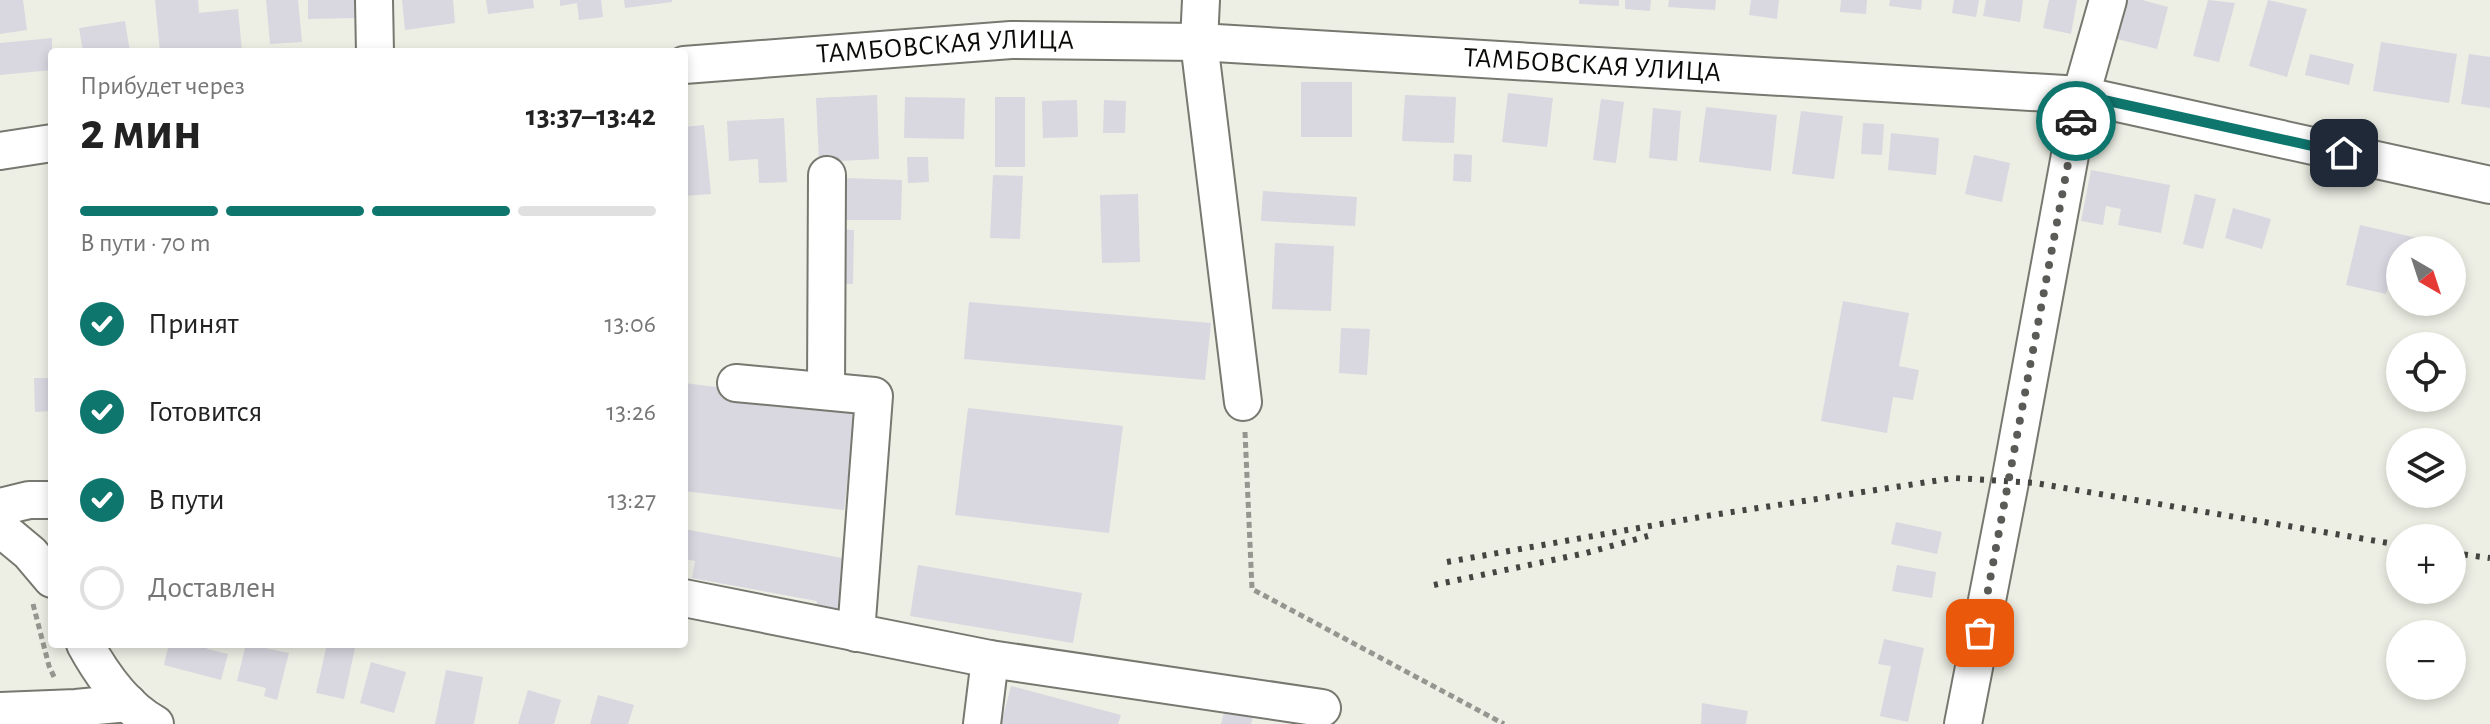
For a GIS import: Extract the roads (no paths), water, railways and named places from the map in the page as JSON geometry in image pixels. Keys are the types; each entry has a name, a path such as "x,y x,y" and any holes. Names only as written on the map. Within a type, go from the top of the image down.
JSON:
{"street":[{"path":"374,0 375,48"},
{"path":"1201,0 1199,42 1243,402"},
{"path":"1963,724 2081,95 2108,0"},
{"name":"ТАМБОВСКАЯ УЛИЦА","path":"688,65 1011,40 1199,42 2081,95 2490,185"},
{"path":"0,151 48,144"},
{"path":"826,391 827,175"},
{"path":"736,383 874,396 856,633"},
{"path":"0,507 29,500 48,500"},
{"path":"0,528 30,553 41,585"},
{"path":"688,599 990,659 1322,708"},
{"path":"87,648 96,665 142,714"},
{"path":"982,724 990,659"},
{"path":"0,711 76,708 142,714"}],"railway":[{"path":"1447,562 1706,516 1954,478 2035,483 2386,543"},
{"path":"1434,585 1586,553 1648,536"},
{"path":"2466,555 2490,558"}]}
